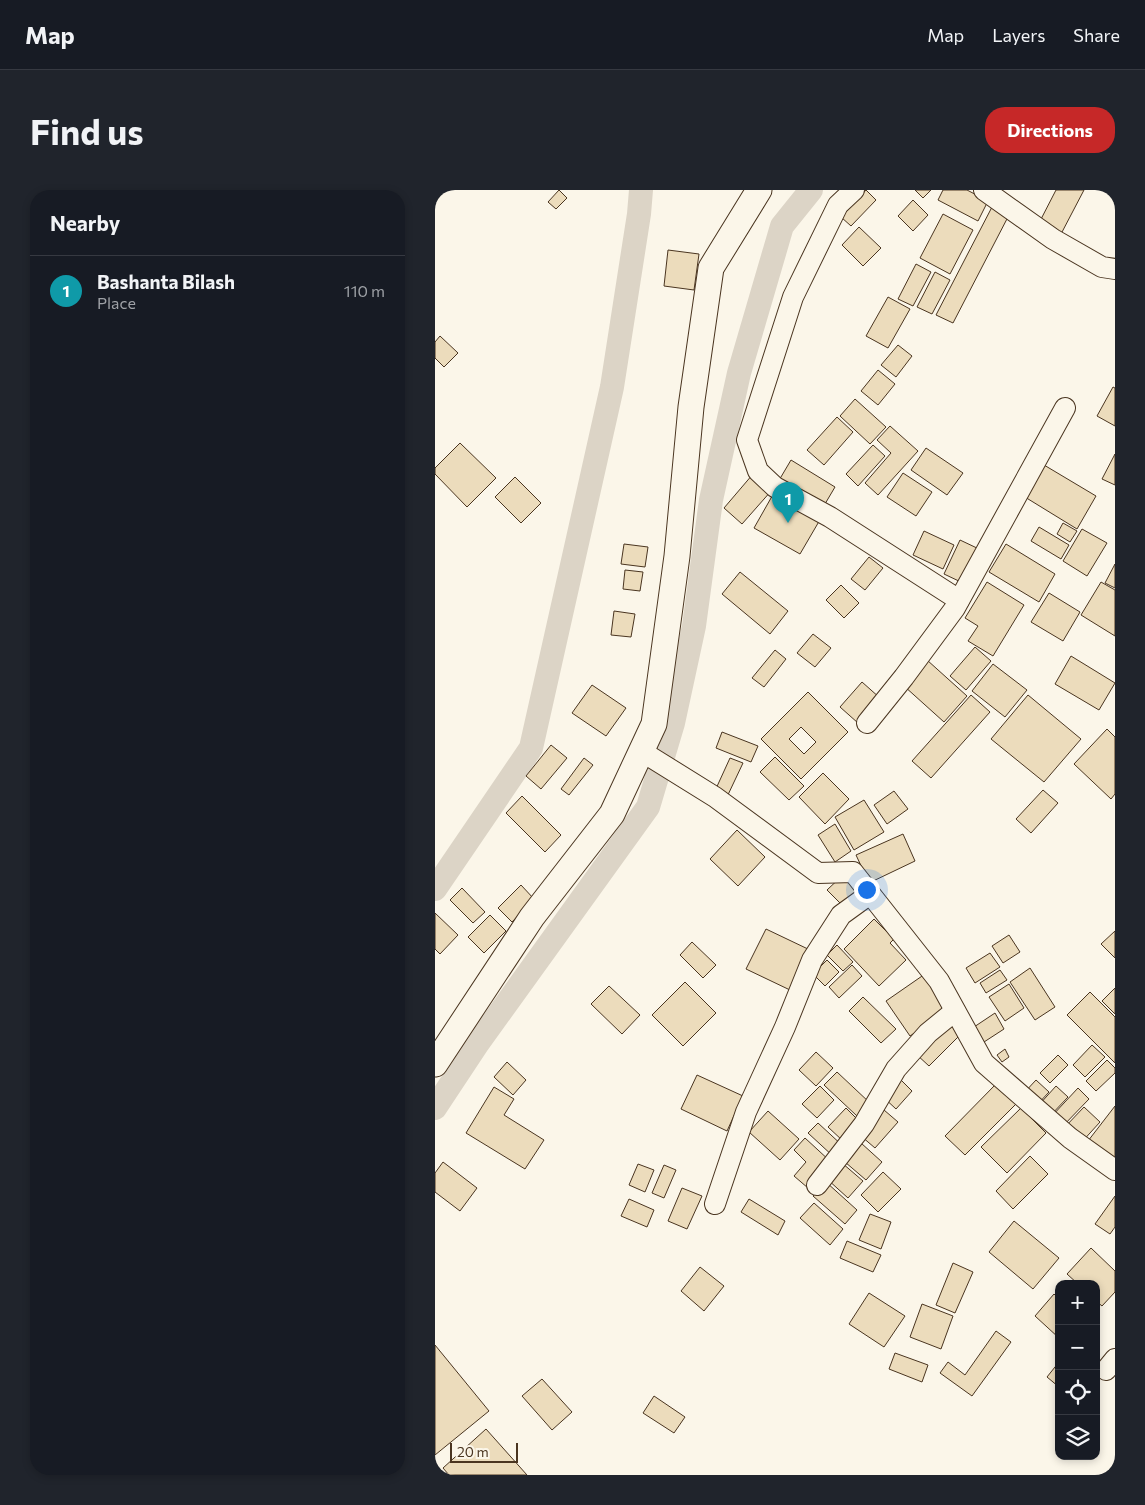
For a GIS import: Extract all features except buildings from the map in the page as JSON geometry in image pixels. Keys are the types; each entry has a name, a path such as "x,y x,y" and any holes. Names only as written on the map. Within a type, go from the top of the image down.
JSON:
{"street":[{"path":"435,1064 532,917 612,814 654,724 677,556 691,408 711,268 759,190"},
{"path":"854,190 838,205 793,297 747,440 757,471 775,487 830,517 959,600"},
{"path":"984,190 1053,240 1102,267 1115,268"},
{"path":"867,723 910,669 959,600 1065,408"},
{"path":"641,751 715,797 819,873 853,872 939,981 984,1063 1070,1138 1115,1170"},
{"path":"715,1204 745,1112 785,1027 812,960 841,915 870,894"},
{"path":"817,1186 863,1124 896,1069 928,1033 955,1011"}],"waterway":[{"path":"435,889 531,748 612,387 639,214 641,190"},
{"path":"435,1108 478,1043 648,807 673,723 694,626 711,500 739,373 782,226 811,190"}],"place":[{"name":"Bashanta Bilash","path":"788,523"}]}
